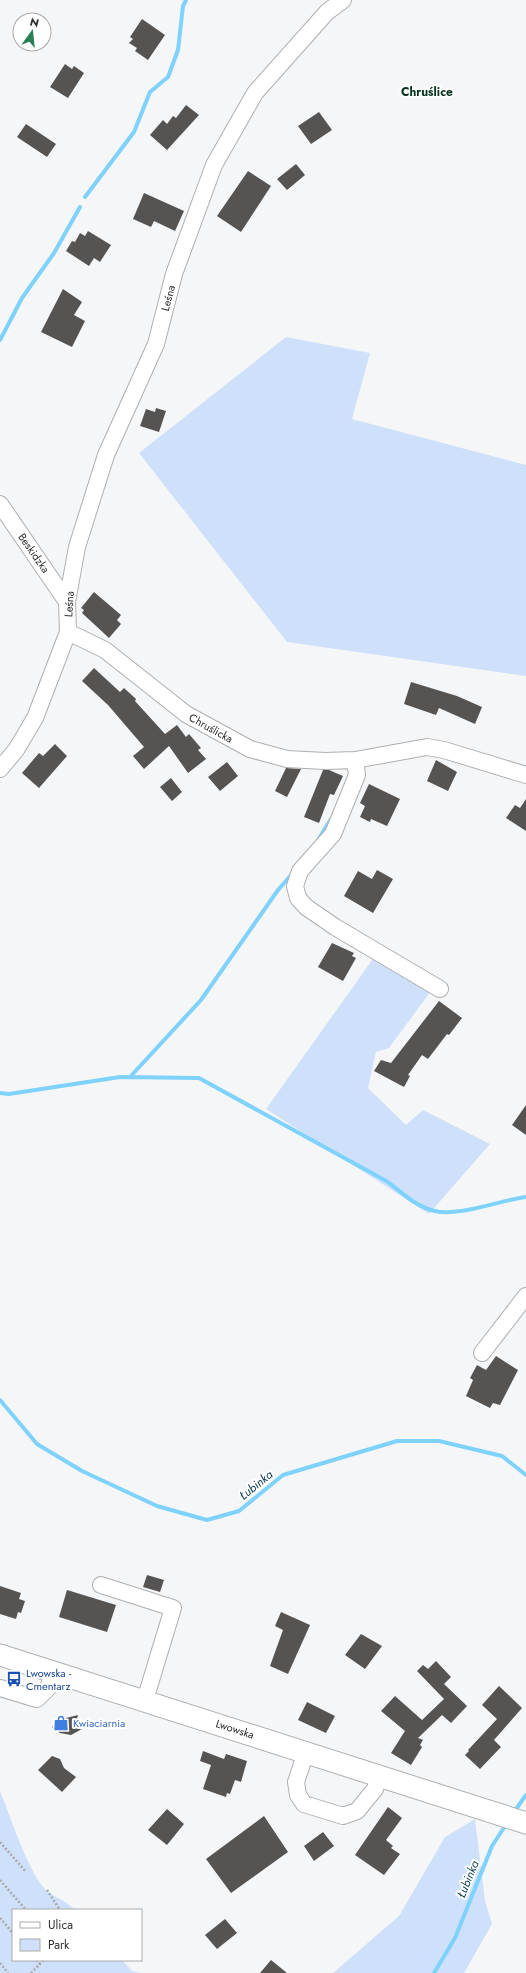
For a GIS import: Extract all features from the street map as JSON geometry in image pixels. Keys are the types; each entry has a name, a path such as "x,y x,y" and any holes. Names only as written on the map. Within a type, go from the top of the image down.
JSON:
{"main road":[{"name":"Lwowska","path":"0,1655 526,1823"}],"street":[{"name":"Leśna","path":"68,632 67,602 77,547 106,455 156,344 174,274 214,166 255,93 327,12 343,0"},
{"name":"Beskidzka","path":"0,504 67,602"},
{"name":"Chruślicka","path":"68,632 105,650 186,714 250,749 287,759 325,761 355,760 427,747 444,750 526,775"},
{"path":"0,769 16,750 32,723 68,632"},
{"path":"355,760 358,776 333,834 300,872 294,886 298,898 306,907 335,927 440,989"},
{"path":"482,1353 526,1296"},
{"path":"101,1585 173,1608 144,1700"},
{"path":"0,1688 37,1699 48,1688 54,1672"},
{"path":"306,1752 296,1782 298,1795 304,1804 343,1816 350,1814 357,1811 375,1789 379,1776"}],"path":[{"path":"0,1842 26,1872"},
{"path":"0,1880 25,1909"},
{"path":"47,1890 59,1909"},
{"path":"0,1918 12,1932"},
{"path":"37,1961 40,1964"},
{"path":"31,1973 43,1961"},
{"path":"0,1963 8,1973"}],"green space":[{"path":"286,337 370,353 352,419 526,465 526,676 287,642 139,453"},
{"path":"375,956 431,991 389,1048 376,1052 368,1088 406,1125 423,1110 490,1144 429,1214 266,1109"},
{"path":"0,1791 33,1872 47,1891 69,1904 74,1909 12,1909 12,1961 123,1961 132,1971 141,1973 0,1973"},
{"path":"475,1819 485,1901 492,1924 464,1973 333,1973 399,1916 445,1837"}],"building":[{"path":"142,19 165,35 148,60 135,51 137,48 129,43 133,39 130,37"},
{"path":"65,64 72,69 74,66 84,73 68,98 50,87"},
{"path":"186,105 199,115 167,150 150,135 163,120 167,124 173,116 176,118"},
{"path":"319,112 332,130 311,144 298,126"},
{"path":"26,124 56,144 47,157 17,137"},
{"path":"296,164 305,175 287,190 277,179"},
{"path":"248,171 271,186 241,232 217,216"},
{"path":"144,193 184,211 175,231 154,221 151,227 133,219"},
{"path":"88,231 111,245 100,262 94,258 89,266 66,251 72,241 75,242 80,233 85,236"},
{"path":"63,289 82,302 74,315 85,321 72,347 41,332"},
{"path":"156,408 166,411 159,432 140,426 146,409 155,412"},
{"path":"94,592 121,615 117,620 121,624 109,638 82,613 84,610 81,608"},
{"path":"94,668 120,692 124,688 136,699 135,701 165,734 177,725 186,737 189,734 201,748 198,750 206,759 188,773 169,746 144,769 133,756 144,747 108,705 82,681"},
{"path":"411,682 457,696 482,707 475,724 439,708 436,715 404,704"},
{"path":"55,744 67,756 39,788 22,773 39,753 43,756"},
{"path":"436,760 457,772 448,791 427,781"},
{"path":"227,762 238,776 220,791 208,777"},
{"path":"286,768 301,769 287,797 275,791"},
{"path":"323,770 329,770 343,776 334,795 330,794 319,823 304,817"},
{"path":"171,778 182,792 172,801 160,787"},
{"path":"369,784 400,799 387,826 371,819 370,822 360,817 365,806 360,803"},
{"path":"526,799 526,831 506,818 515,805 520,808"},
{"path":"377,870 393,879 373,913 344,896 358,871 372,879"},
{"path":"332,943 354,953 352,956 356,958 343,981 318,967"},
{"path":"439,1001 462,1018 449,1035 447,1034 428,1059 422,1055 408,1075 410,1076 404,1087 374,1071 381,1060 391,1063"},
{"path":"526,1105 526,1135 512,1125"},
{"path":"496,1356 518,1370 500,1405 493,1403 490,1408 466,1396 473,1380 470,1378 477,1365 486,1370"},
{"path":"147,1575 164,1580 160,1592 143,1587"},
{"path":"0,1586 21,1593 19,1599 25,1601 21,1613 18,1612 16,1619 0,1614"},
{"path":"67,1590 116,1605 107,1632 59,1617"},
{"path":"281,1612 310,1625 288,1674 270,1666 283,1630 275,1626"},
{"path":"361,1634 382,1646 365,1669 345,1655"},
{"path":"436,1661 451,1677 444,1684 467,1706 451,1723 442,1715 418,1738 423,1740 420,1745 422,1747 411,1765 391,1753 405,1731 381,1711 395,1696 422,1720 444,1699 417,1671 423,1665 428,1669"},
{"path":"499,1686 522,1708 494,1740 501,1747 480,1769 465,1755 497,1719 482,1705"},
{"path":"307,1702 335,1716 326,1733 298,1720"},
{"path":"78,1715 76,1722 82,1729 71,1735 60,1733 52,1727 62,1719"},
{"path":"203,1751 224,1759 226,1754 247,1761 241,1782 235,1780 230,1794 227,1793 226,1797 203,1789 211,1765 200,1761"},
{"path":"52,1756 60,1759 64,1768 76,1777 62,1792 38,1770"},
{"path":"388,1807 402,1818 386,1840 393,1846 391,1848 400,1854 384,1875 355,1855"},
{"path":"167,1809 184,1824 167,1845 148,1830"},
{"path":"264,1816 288,1852 231,1893 206,1859"},
{"path":"323,1832 334,1846 314,1861 304,1846"},
{"path":"225,1919 237,1933 217,1949 205,1935"},
{"path":"271,1960 287,1973 260,1973"}],"waterway":[{"path":"85,197 134,132 150,92 168,77 178,50 183,6 186,0"},
{"path":"0,340 22,298 54,253 80,207"},
{"path":"318,840 331,819"},
{"path":"130,1077 201,1000 278,890 292,874"},
{"path":"0,1093 9,1094 120,1077 199,1078 388,1182 410,1200 428,1209 435,1211 455,1212 526,1197"},
{"name":"Łubinka","path":"0,1400 37,1444 82,1471 157,1506 207,1520 239,1511 283,1475 397,1441 439,1441 502,1456 526,1475"},
{"name":"Łubinka","path":"514,1812 526,1795"},
{"name":"Łubinka","path":"434,1973 455,1938 492,1846 507,1823"}],"place":[{"name":"Lwowska - Cmentarz","path":"14,1679"},
{"name":"Kwiaciarnia","path":"61,1723"}],"district":[{"name":"Chruślice","path":"427,92"}]}
